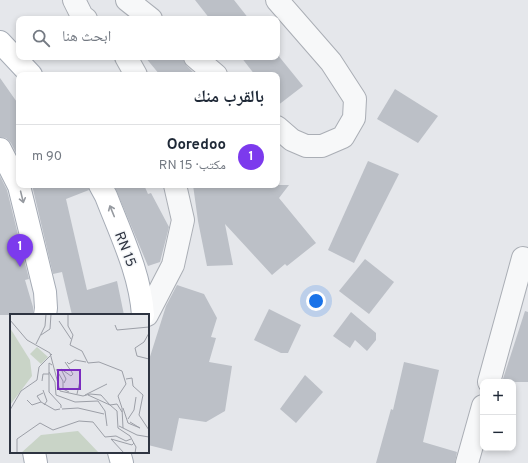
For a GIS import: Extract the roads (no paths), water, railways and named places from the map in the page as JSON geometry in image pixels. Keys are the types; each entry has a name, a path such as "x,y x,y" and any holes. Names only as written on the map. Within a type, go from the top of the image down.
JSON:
{"main road":[{"path":"0,42 16,59"},
{"path":"17,60 28,72"},
{"path":"0,149 16,180"},
{"path":"19,188 45,292 45,314"},
{"name":"RN 15","path":"102,188 134,268 142,299 143,314"},
{"path":"34,453 36,463"},
{"path":"119,453 122,463"}],"street":[{"path":"74,0 82,16"},
{"path":"127,0 147,16"},
{"path":"277,0 331,62 355,99 354,118 344,137 322,146 306,146 292,140 280,130"},
{"path":"128,60 134,72"},
{"path":"198,60 212,72"},
{"path":"148,314 173,265 183,220 176,188"},
{"path":"490,379 523,258"},
{"path":"468,463 481,415"}],"place":[{"name":"Ooredoo","path":"20,267"}]}
